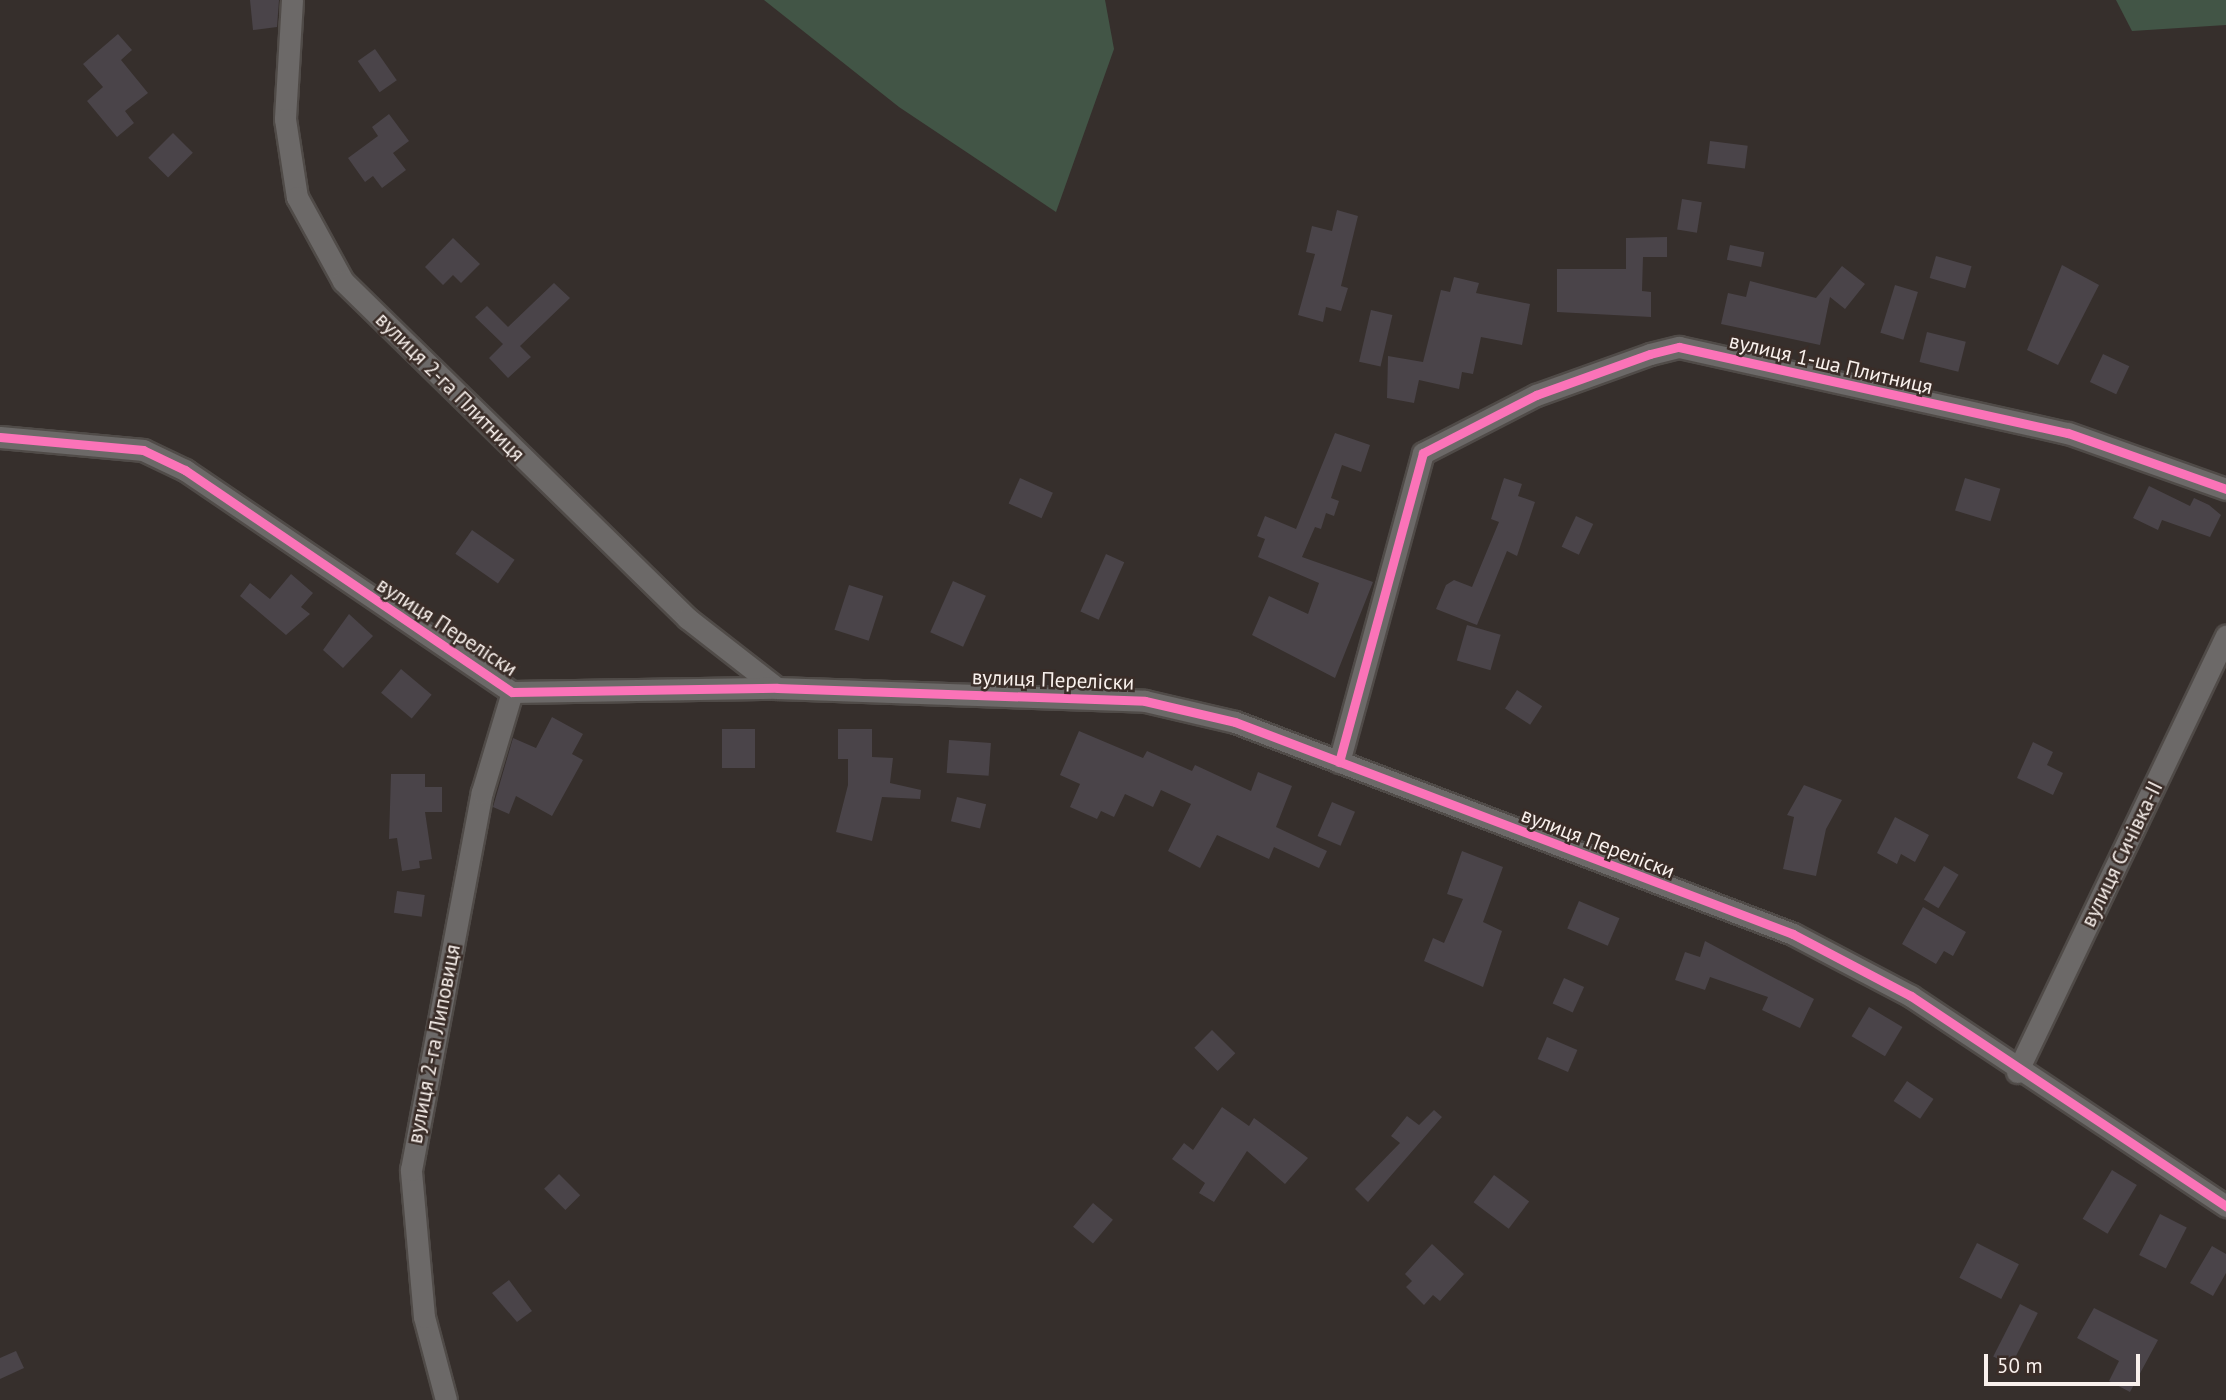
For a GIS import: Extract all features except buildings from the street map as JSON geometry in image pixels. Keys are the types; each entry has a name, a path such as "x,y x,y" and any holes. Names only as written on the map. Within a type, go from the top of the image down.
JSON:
{"street":[{"name":"вулиця 2-га Плитниця","path":"292,0 285,119 297,197 343,281 687,618 777,688"},
{"name":"вулиця 1-ша Плитниця","path":"1339,762 1423,453 1536,396 1650,354 1679,347 2068,433 2226,489"},
{"name":"вулиця Переліски","path":"0,437 107,443 174,465 512,692 777,688 1145,701 1235,722 1793,934 1911,996 2017,1072 2226,1206"},
{"name":"вулиця Сичівка-II","path":"2017,1072 2226,636"},
{"name":"вулиця 2-га Липовиця","path":"446,1400 424,1317 411,1170 482,792 512,692"}],"green space":[{"path":"764,0 1105,0 1114,49 1056,212 899,107"},
{"path":"2116,0 2226,0 2226,25 2132,31"}],"cycle path":[{"path":"1339,762 1423,453 1536,395 1650,354 1679,347 2068,433 2226,489"},
{"path":"0,437 143,450 185,470 512,692 777,688 1145,701 1235,722 1793,934 1911,996 2226,1206"}]}
